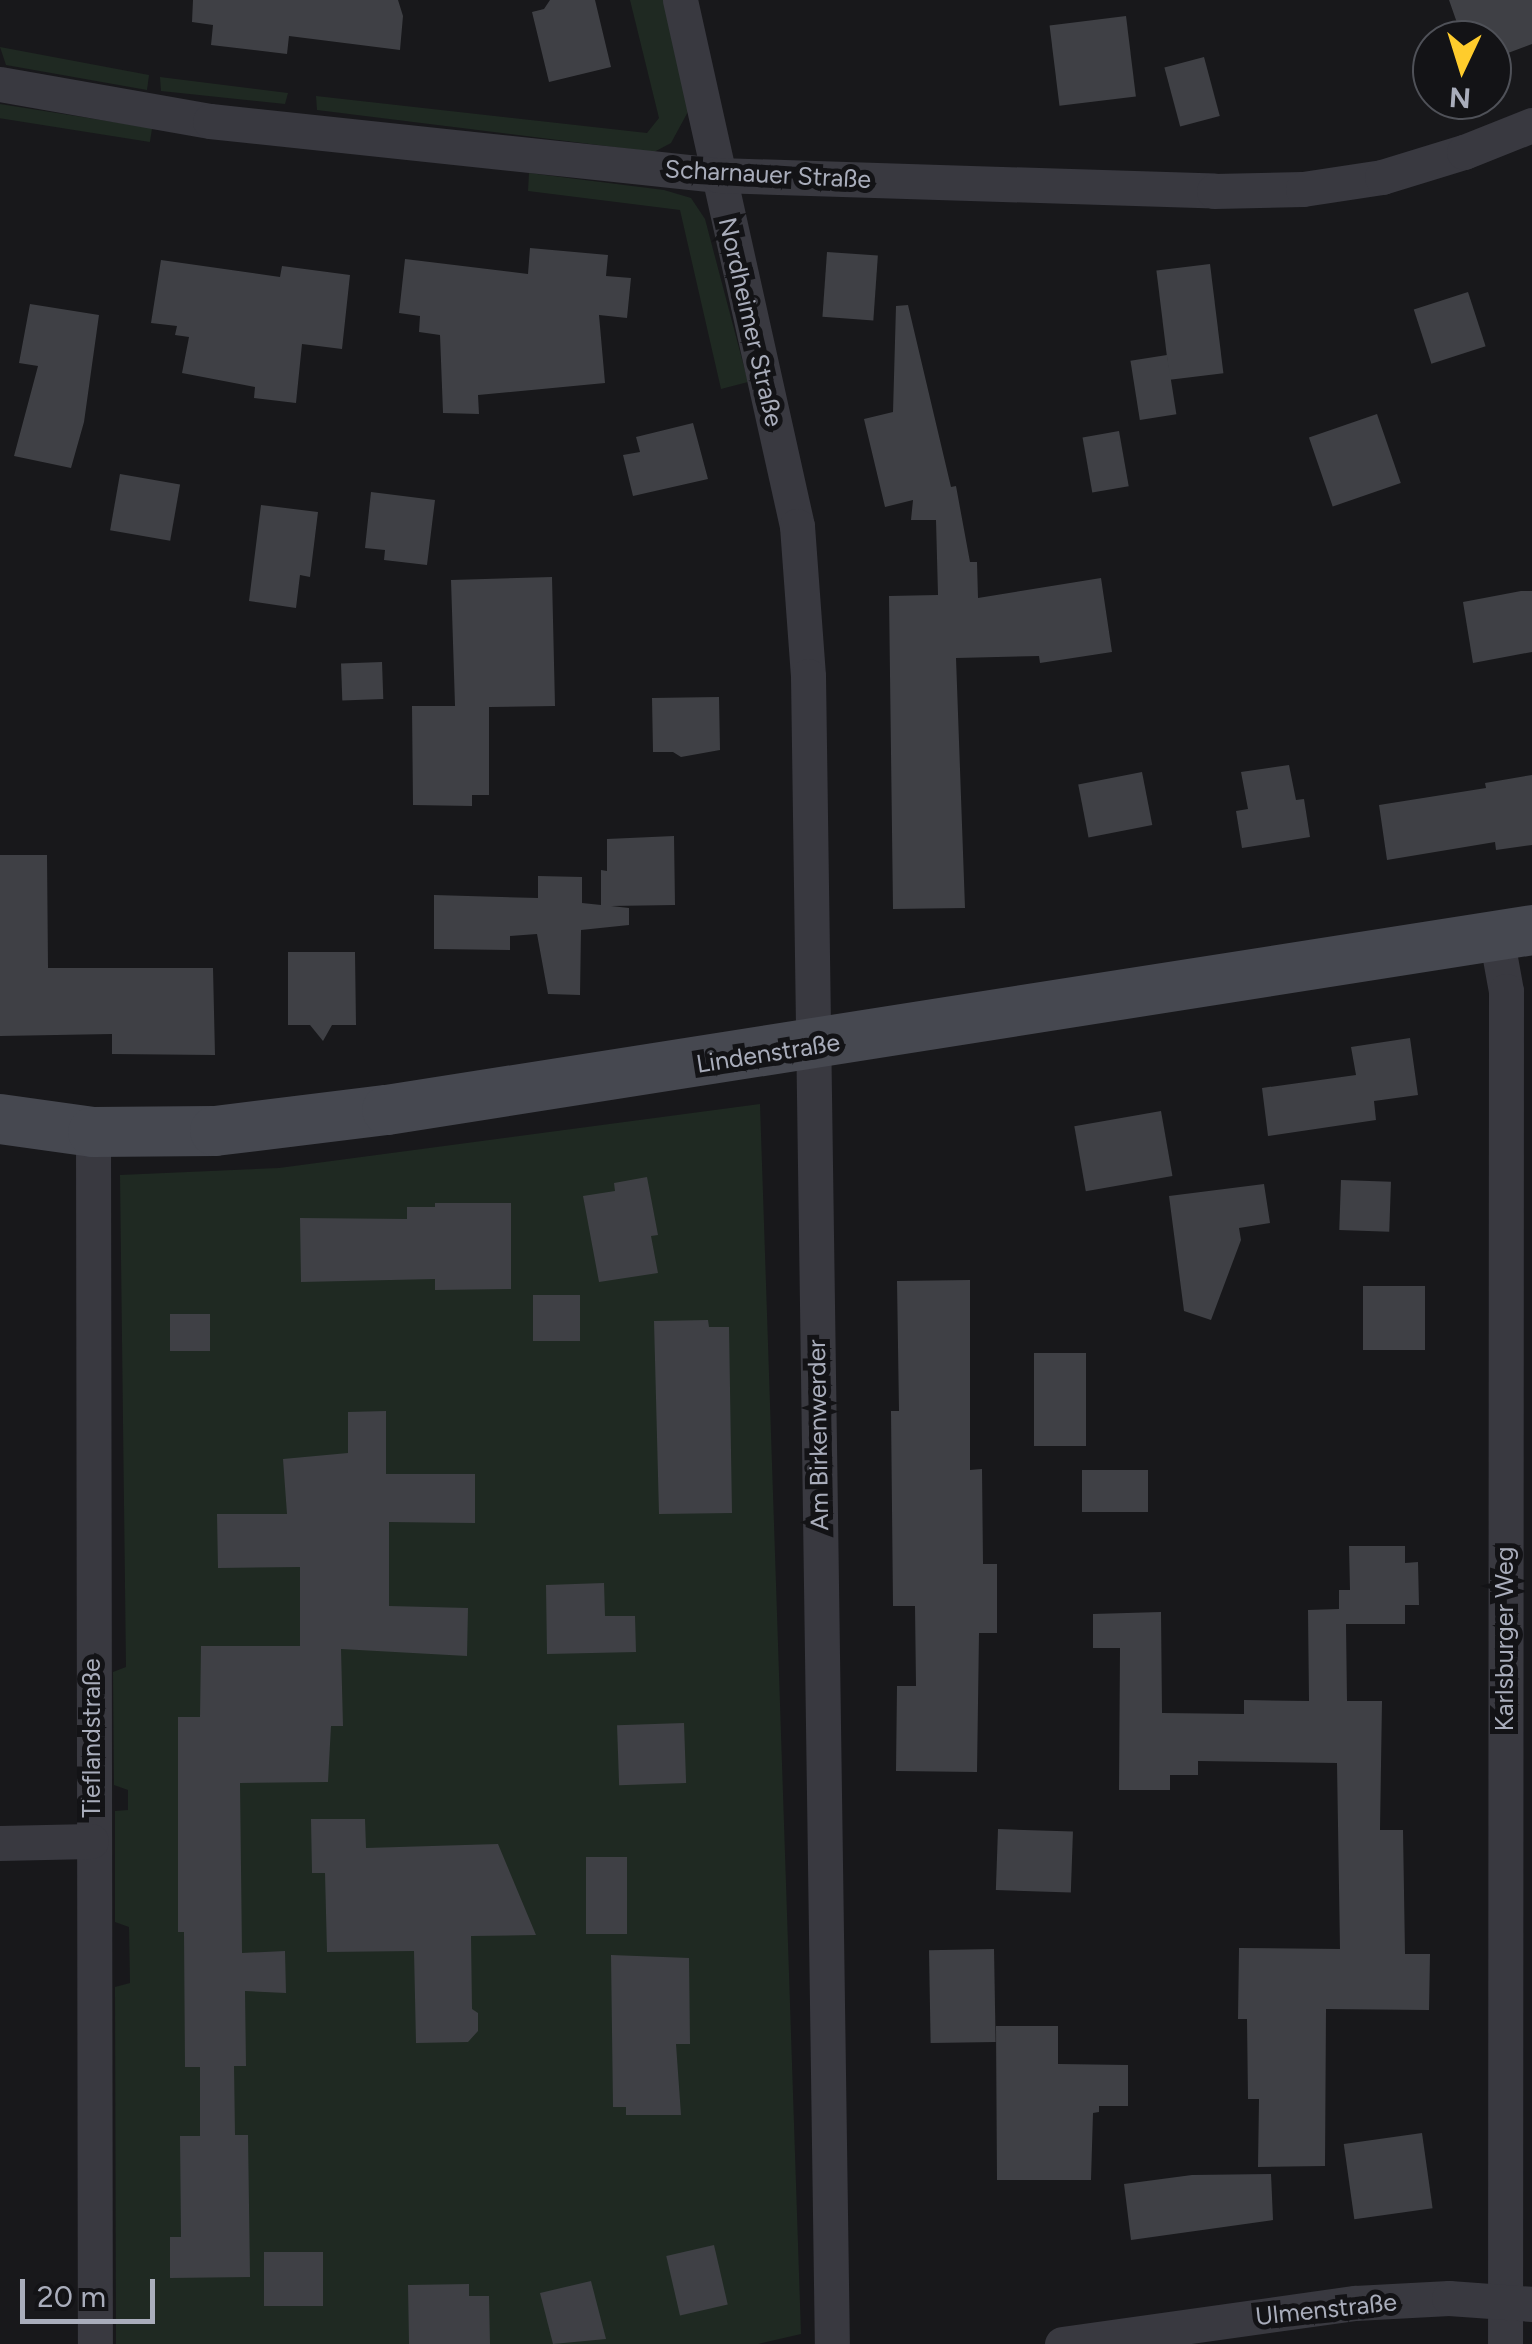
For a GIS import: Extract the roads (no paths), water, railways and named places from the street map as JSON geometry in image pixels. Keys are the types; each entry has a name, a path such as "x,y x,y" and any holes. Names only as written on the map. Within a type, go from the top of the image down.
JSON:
{"street":[{"name":"Nordheimer Straße","path":"680,0 797,526"},
{"name":"Scharnauer Straße","path":"0,84 210,121 718,174 1214,191 1303,189 1382,177 1464,152 1532,125"},
{"name":"Am Birkenwerder","path":"797,526 808,676 832,2344"},
{"name":"Lindenstraße","path":"0,1119 94,1132 215,1132 812,1046 1514,933"},
{"name":"Karlsburger Weg","path":"1505,2344 1519,2302 1518,1614 1506,990 1514,933"},
{"name":"Tieflandstraße","path":"94,1132 91,1841 95,2344"},
{"path":"0,1843 91,1841"},
{"name":"Ulmenstraße","path":"1062,2344 1355,2303 1519,2302"}]}
